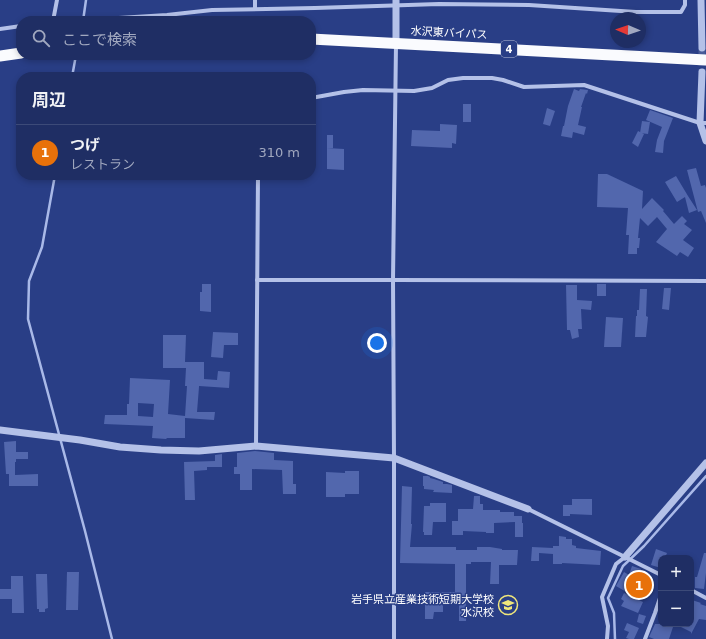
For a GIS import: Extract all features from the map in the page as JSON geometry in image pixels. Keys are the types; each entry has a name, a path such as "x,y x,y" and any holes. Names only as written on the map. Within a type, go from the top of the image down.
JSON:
{"highway":[{"name":"水沢東バイパス","path":"316,39 706,60"},
{"path":"0,56 16,54"}],"street":[{"path":"54,16 57,0"},
{"path":"255,0 255,9"},
{"path":"153,16 212,10 315,8 397,2 529,5 636,12 681,12 685,5 685,0"},
{"path":"701,0 702,48"},
{"path":"394,639 393,280 397,2"},
{"path":"0,28 16,26"},
{"path":"702,72 703,123 706,141"},
{"path":"316,97 363,90 414,91 432,88 448,80 463,78 492,78 524,87 584,85 703,123"},
{"path":"256,446 258,180"},
{"path":"257,280 706,281"},
{"path":"0,430 80,440 120,447 161,450 199,451 256,446 394,458 528,509 658,574"},
{"path":"607,639 608,626 602,597 616,564 625,557 706,463"},
{"path":"693,591 705,596"},
{"path":"645,639 658,604"}],"building":[{"path":"574,89 579,91 580,89 588,90 581,107 578,125 586,127 584,135 573,132 572,138 561,136 568,106"},
{"path":"463,104 471,104 471,122 463,122"},
{"path":"547,108 555,111 550,126 543,124"},
{"path":"650,110 673,118 664,141 663,153 655,152 657,140 662,127 646,120"},
{"path":"642,121 650,122 648,134 640,133"},
{"path":"440,124 457,125 456,144 452,143 452,148 411,146 412,130 440,131"},
{"path":"638,131 644,134 638,147 632,143"},
{"path":"327,135 333,135 333,148 327,148"},
{"path":"327,148 344,149 344,170 327,169"},
{"path":"696,168 701,186 705,185 706,188 706,223 701,211 698,212 687,170"},
{"path":"598,174 607,174 643,191 642,209 652,198 664,210 663,211 674,224 682,216 687,221 684,224 692,230 683,240 694,248 688,257 680,252 677,256 656,242 667,229 657,217 648,226 640,218 638,238 640,238 637,254 628,254 629,235 626,235 628,208 597,207"},
{"path":"676,176 697,210 689,213 685,197 677,202 665,182"},
{"path":"202,284 211,284 211,312 200,311 200,292 202,292"},
{"path":"597,284 606,284 606,296 597,296"},
{"path":"566,285 577,285 577,300 592,301 591,310 581,309 582,329 578,329 579,337 572,339 570,330 567,330"},
{"path":"664,288 671,288 669,310 662,309"},
{"path":"640,289 647,289 646,316 648,317 646,337 635,337"},
{"path":"606,317 623,318 621,347 604,347"},
{"path":"213,332 238,333 238,345 224,345 223,358 211,357"},
{"path":"163,335 186,335 185,362 204,362 204,379 217,380 218,371 230,372 229,388 199,386 197,412 215,412 214,420 185,418 185,438 166,439 152,438 153,426 104,424 105,415 127,415 130,378 170,380 168,414 185,416 187,386 185,386 186,368 163,368","holes":["138,403 154,404 153,417 138,416"]},
{"path":"16,441 16,452 28,452 28,459 16,459 15,475 38,474 38,486 9,486 9,474 6,474 4,442"},
{"path":"255,451 274,453 274,460 293,461 293,484 296,484 296,494 283,494 282,470 252,469 252,490 240,490 240,474 234,474 234,467 237,467 237,453"},
{"path":"222,454 222,467 207,467 207,470 194,471 195,500 185,500 184,462 215,461 215,455"},
{"path":"345,471 359,471 359,494 345,494 345,497 326,497 326,472 345,473"},
{"path":"423,476 428,476 443,482 443,484 452,485 452,493 433,492 434,490 424,489"},
{"path":"402,486 412,487 412,524 410,547 456,547 456,550 477,550 477,547 490,547 502,550 518,550 517,565 499,565 499,584 490,584 491,562 471,562 471,564 466,564 466,621 459,621 459,603 443,602 443,612 434,612 433,619 425,619 425,592 455,592 455,564 400,563"},
{"path":"474,496 480,496 480,504 483,504 483,510 514,512 514,516 522,516 523,537 515,537 515,522 494,523 494,533 463,531 463,535 452,535 452,521 458,521 458,509 473,509"},
{"path":"572,499 592,499 592,515 570,514 570,516 563,516 563,505 572,505"},
{"path":"430,503 446,503 446,522 433,522 432,535 424,535 424,506 430,506"},
{"path":"559,536 566,537 566,539 572,539 572,545 576,546 576,548 601,551 600,565 553,564 553,554 539,553 539,561 531,561 532,547 553,548 553,546 559,546"},
{"path":"656,549 667,553 666,555 658,555 658,567 651,565"},
{"path":"704,553 706,553 706,573 704,589 695,588 695,577 697,577"},
{"path":"632,566 641,569 638,578 628,593 616,586 624,572 629,575"},
{"path":"67,572 79,572 78,610 66,610"},
{"path":"36,574 47,574 48,608 45,609 45,612 39,612 39,609 37,609"},
{"path":"11,576 23,576 24,613 12,613 12,599 0,599 0,589 11,589"},
{"path":"624,593 643,602 638,613 621,606 624,601 621,599"},
{"path":"694,601 706,606 706,620 699,619 691,634 691,632 681,627 694,627"},
{"path":"639,614 646,616 643,624 637,622"},
{"path":"627,623 639,628 634,639 626,638 629,632 624,630"},
{"path":"655,624 658,624 658,627 673,627 669,639 654,639 649,637"}],"waterway":[{"path":"84,16 86,0"},
{"path":"73,72 75,60"},
{"path":"54,180 42,247 29,281 28,319 85,531 112,639"},
{"path":"615,639 614,613 608,598 623,566 644,546 706,476"}],"tunnel":[{"path":"702,48 702,72"}],"place":[{"name":"つげ","path":"639,585"},
{"name":"岩手県立産業技術短期大学校 水沢校","path":"508,605"}]}
